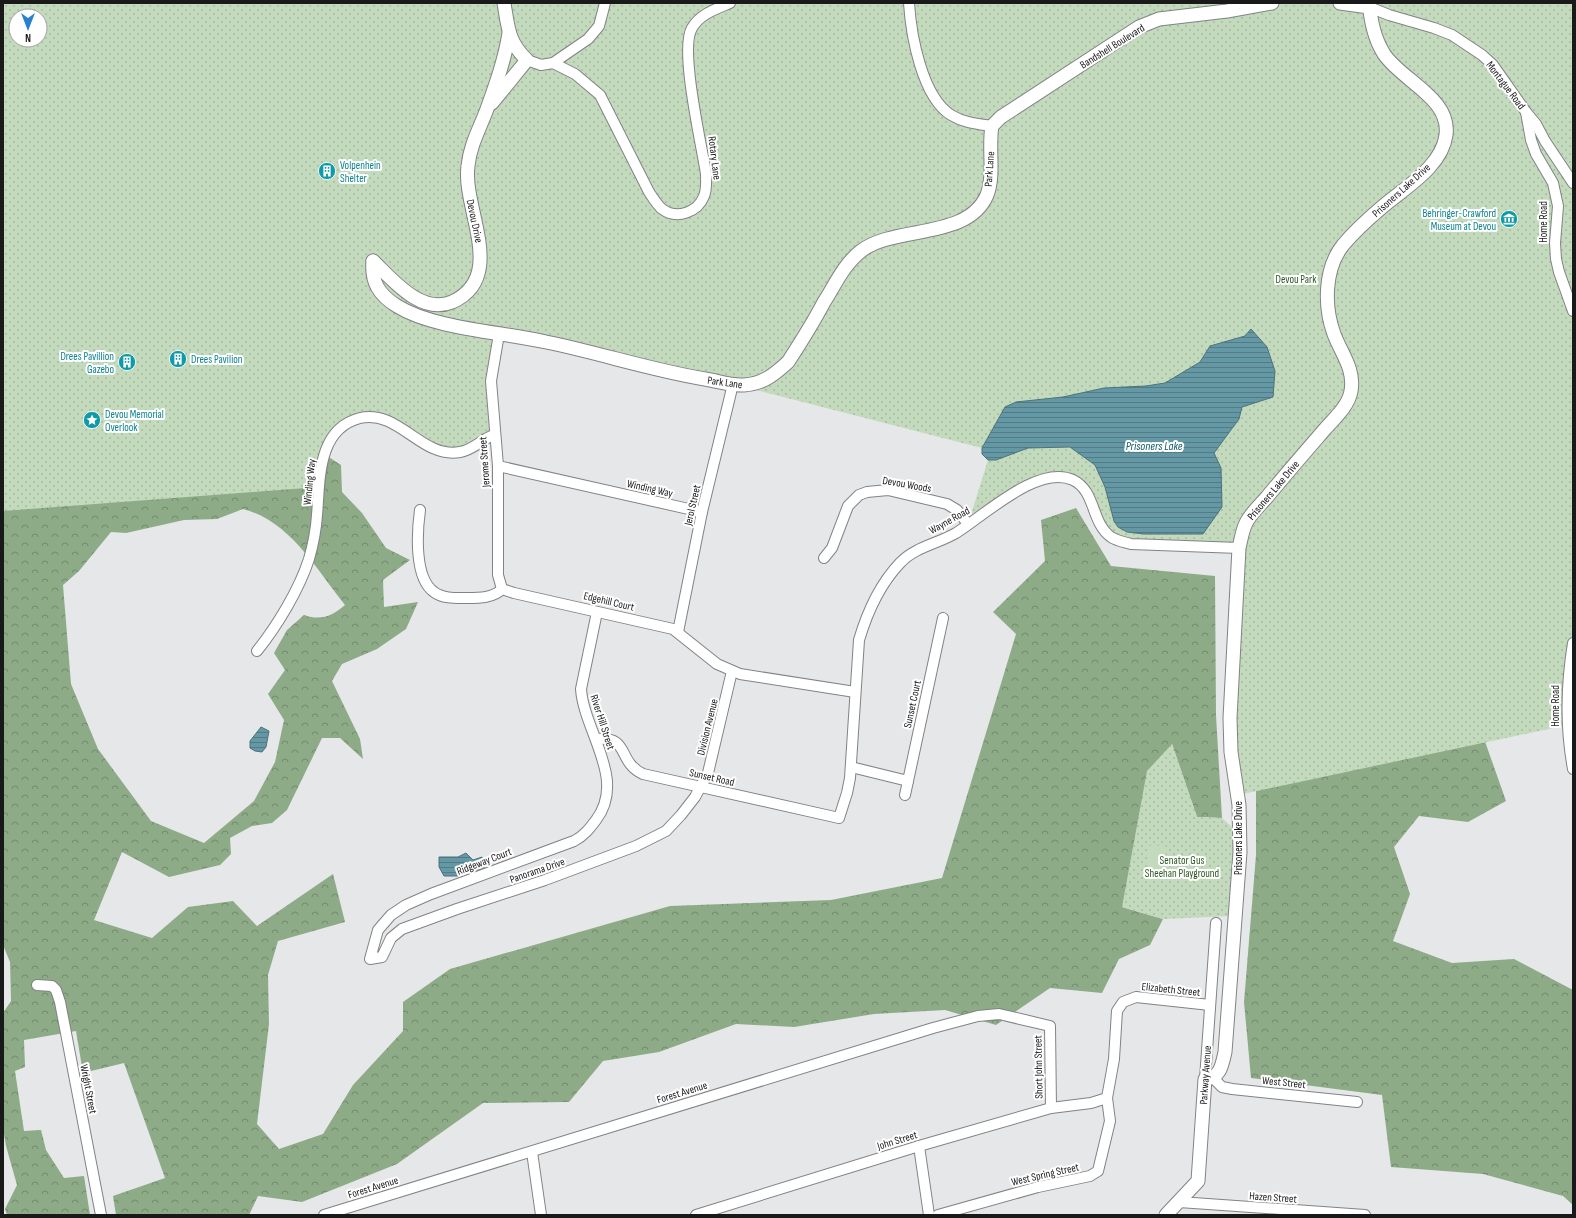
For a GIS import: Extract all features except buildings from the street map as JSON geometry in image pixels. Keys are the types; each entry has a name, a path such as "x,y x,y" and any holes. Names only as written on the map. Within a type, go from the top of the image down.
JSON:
{"street":[{"name":"Devou Drive","path":"486,110 527,60 514,45 509,33 504,3"},
{"path":"527,60 541,65 553,63 595,33 602,20 605,3"},
{"name":"Rotary Lane","path":"553,63 575,74 600,95 649,192 657,204 667,212 685,214 698,206 704,197 706,189 706,174 691,82 688,39 692,28 699,19 730,3"},
{"path":"909,3 911,25 920,63 928,87 936,101 952,116 968,122 992,126"},
{"name":"Bandshell Boulevard","path":"992,126 1001,117 1139,27 1159,18 1227,11 1272,3"},
{"path":"1340,3 1369,5"},
{"name":"Montague Road","path":"1369,5 1393,17 1434,28 1470,45 1493,65 1536,124 1545,141 1573,182"},
{"name":"Prisoners Lake Drive","path":"1209,1078 1217,1075 1222,1066 1225,1052 1240,852 1239,805 1231,752 1230,718 1238,548 1242,532 1252,513 1332,421 1350,397 1352,376 1334,334 1329,316 1328,289 1334,261 1342,246 1355,232 1380,208 1422,173 1434,160 1443,145 1446,134 1445,120 1436,102 1395,68 1383,53 1374,32 1369,5"},
{"name":"Devou Drive","path":"373,261 410,294 427,303 447,304 464,295 472,284 480,264 480,245 468,190 467,171 478,128 506,53 509,33"},
{"name":"Home Road","path":"1526,112 1531,140 1536,154 1553,183 1558,206 1555,243 1556,259 1573,311"},
{"name":"Park Lane","path":"373,261 373,275 378,290 396,306 416,315 499,334 546,342 659,370 742,386 762,382 780,370 788,362 840,275 856,255 884,240 945,227 962,220 972,213 986,196 989,185 992,126"},
{"name":"Jerome Street","path":"499,334 491,381 494,434 498,466 498,574 502,589"},
{"name":"Jerol Street","path":"678,632 702,512 732,384"},
{"name":"Winding Way","path":"257,651 287,605 308,561 315,536 320,470 324,454 330,440 338,429 349,422 360,418 378,418 390,422 437,451 458,453 471,448 484,438 494,434"},
{"name":"Winding Way","path":"498,466 702,512"},
{"name":"Wayne Road","path":"839,818 847,793 851,767 859,640 863,628 888,578 902,561 917,549 955,533 1016,490 1041,479 1053,477 1066,478 1080,485 1092,503 1101,526 1110,536 1116,539 1131,544 1238,548"},
{"name":"Devou Woods","path":"824,558 832,548 848,506 855,498 867,492 888,490 947,504 957,510 968,524"},
{"path":"420,510 418,542 420,569 428,587 439,595 454,598 490,596 502,589"},
{"name":"Edgehill Court","path":"502,589 596,612 650,623 678,632 717,664 732,671 750,676 855,692"},
{"name":"River Hill Street","path":"596,612 581,689 582,700 589,724 596,739 607,780 606,798 599,816"},
{"name":"Sunset Court","path":"905,795 943,618"},
{"name":"Home Road","path":"1573,643 1568,674 1566,703 1569,747 1573,769"},
{"name":"Division Avenue","path":"701,787 712,758 732,671"},
{"name":"Sunset Road","path":"596,739 611,738 618,744 630,765 643,774 839,818"},
{"path":"851,767 908,781"},
{"name":"Panorama Drive","path":"378,930 370,959 382,957 392,938 402,929 545,880 636,846 662,834 681,815 701,787"},
{"name":"Ridgeway Court","path":"378,930 391,915 425,897 574,841 588,831 599,816"},
{"name":"Parkway Avenue","path":"1166,1215 1198,1181 1209,1078 1210,1005 1216,923"},
{"name":"Wright Street","path":"37,984 52,986 56,990 60,1002 101,1215"},
{"name":"Elizabeth Street","path":"1116,1016 1119,1006 1123,1002 1136,997 1210,1005"},
{"name":"Forest Avenue","path":"324,1215 532,1152 621,1123 978,1016 999,1014 1050,1026"},
{"name":"West Spring Street","path":"938,1215 1038,1187 1090,1176 1098,1171 1110,1120 1107,1098 1114,1059 1116,1016"},
{"name":"Short John Street","path":"1050,1026 1051,1108"},
{"name":"West Street","path":"1209,1078 1222,1087 1232,1089 1357,1102"},
{"name":"John Street","path":"696,1215 919,1146 1051,1108 1091,1103 1107,1098"},
{"path":"919,1146 929,1215"},
{"path":"532,1152 541,1215"},
{"name":"Hazen Street","path":"1179,1202 1365,1215"}],"green space":[{"name":"Devou Park","path":"3,3 1573,3 1573,769 1567,725 1238,795 1231,752 1238,548 1116,539 1080,485 1041,479 968,524 988,460 982,454 982,448 733,384 499,334 493,366 494,435 471,448 443,452 377,418 338,429 319,487 3,511"},
{"path":"3,313 233,392 390,422 349,422 324,454 341,465 342,492 362,513 386,548 410,560 383,580 384,607 418,602 406,629 377,649 342,664 332,681 360,739 363,759 340,738 322,738 287,810 272,823 252,826 230,838 231,854 220,865 169,877 122,852 94,920 152,938 188,907 233,901 257,926 333,874 345,922 278,941 268,975 269,1024 257,1124 279,1149 323,1134 353,1085 403,1031 403,1002 450,969 670,906 831,900 942,878 1016,634 993,612 1045,561 1041,520 1076,508 1111,566 1215,576 1216,715 1222,818 1197,817 1172,744 1122,907 1163,919 1150,945 1119,959 1102,993 1050,988 996,1025 945,1010 874,1014 794,1027 736,1024 659,1052 603,1061 569,1102 483,1103 397,1164 302,1202 258,1196 249,1215 116,1215 113,1196 165,1178 124,1063 83,1073 76,1031 24,1040 25,1067 15,1071 24,1131 41,1130 46,1150 64,1178 84,1176 90,1215 7,1215 5,1209 17,1185 6,1146 3,1128 3,1013 11,1001 10,962 3,945","holes":["243,509 260,515 275,524 301,548 345,605 331,615 316,618 304,615 287,630 274,653 285,670 268,694 284,720 275,762 254,801 204,843 151,821 98,749 71,684 63,585 79,571 111,532 126,533 184,520 217,519"]},
{"path":"1470,699 1506,801 1468,822 1419,816 1394,847 1410,894 1393,941 1452,963 1514,959 1573,990 1573,1205 1563,1196 1483,1174 1391,1167 1382,1095 1251,1078 1244,1002 1256,855 1256,791 1243,770"},
{"name":"Senator Gus Sheehan Playground","path":"1172,744 1197,817 1222,818 1235,830 1231,916 1163,919 1122,907 1147,771"},
{"path":"1147,846 1166,846 1166,878 1148,879"}],"water":[{"name":"Prisoners Lake","path":"1251,329 1267,347 1275,371 1273,397 1242,407 1239,419 1214,453 1221,468 1222,507 1203,534 1144,534 1127,532 1118,527 1114,521 1105,487 1095,465 1070,447 1028,448 996,460 988,460 982,454 982,448 1005,407 1016,402 1063,397 1104,388 1146,386 1165,383 1200,362 1210,346 1245,336"},
{"path":"261,727 269,731 266,747 262,752 255,751 250,748 250,741"},
{"path":"466,853 473,860 482,857 485,867 473,875 469,869 462,869 458,876 444,876 439,867 439,857 458,857"}],"place":[{"name":"Volpenhein Shelter","path":"327,171"},
{"name":"Behringer-Crawford Museum at Devou","path":"1509,219"},
{"name":"Drees Pavilion","path":"178,359"},
{"name":"Drees Pavillion Gazebo","path":"127,362"},
{"name":"Devou Memorial Overlook","path":"92,420"}]}
